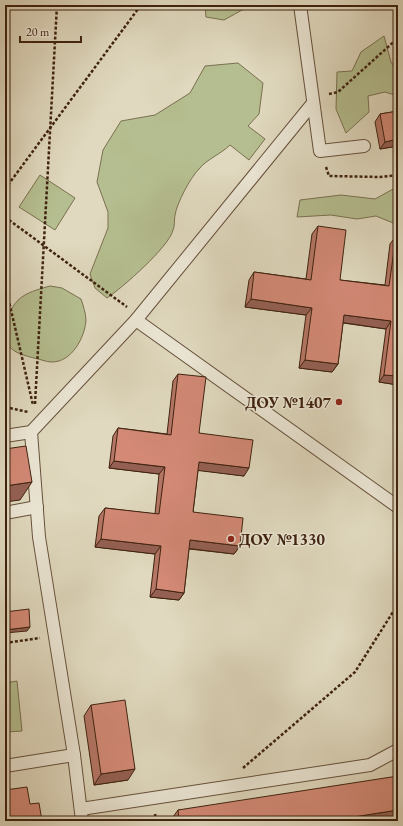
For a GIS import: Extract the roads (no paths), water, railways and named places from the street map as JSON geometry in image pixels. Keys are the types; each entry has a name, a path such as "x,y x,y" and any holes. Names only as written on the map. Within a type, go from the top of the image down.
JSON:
{"lane":[{"path":"300,5 320,151 364,146"},
{"path":"5,436 31,432 138,318 313,100"},
{"path":"138,318 398,507"},
{"path":"31,432 39,537 74,755 82,815 219,788 370,765 398,750"},
{"path":"5,513 37,507"},
{"path":"5,766 74,755"}],"place":[{"name":"ДОУ №1407","path":"339,402"},
{"name":"ДОУ №1330","path":"231,539"}]}
